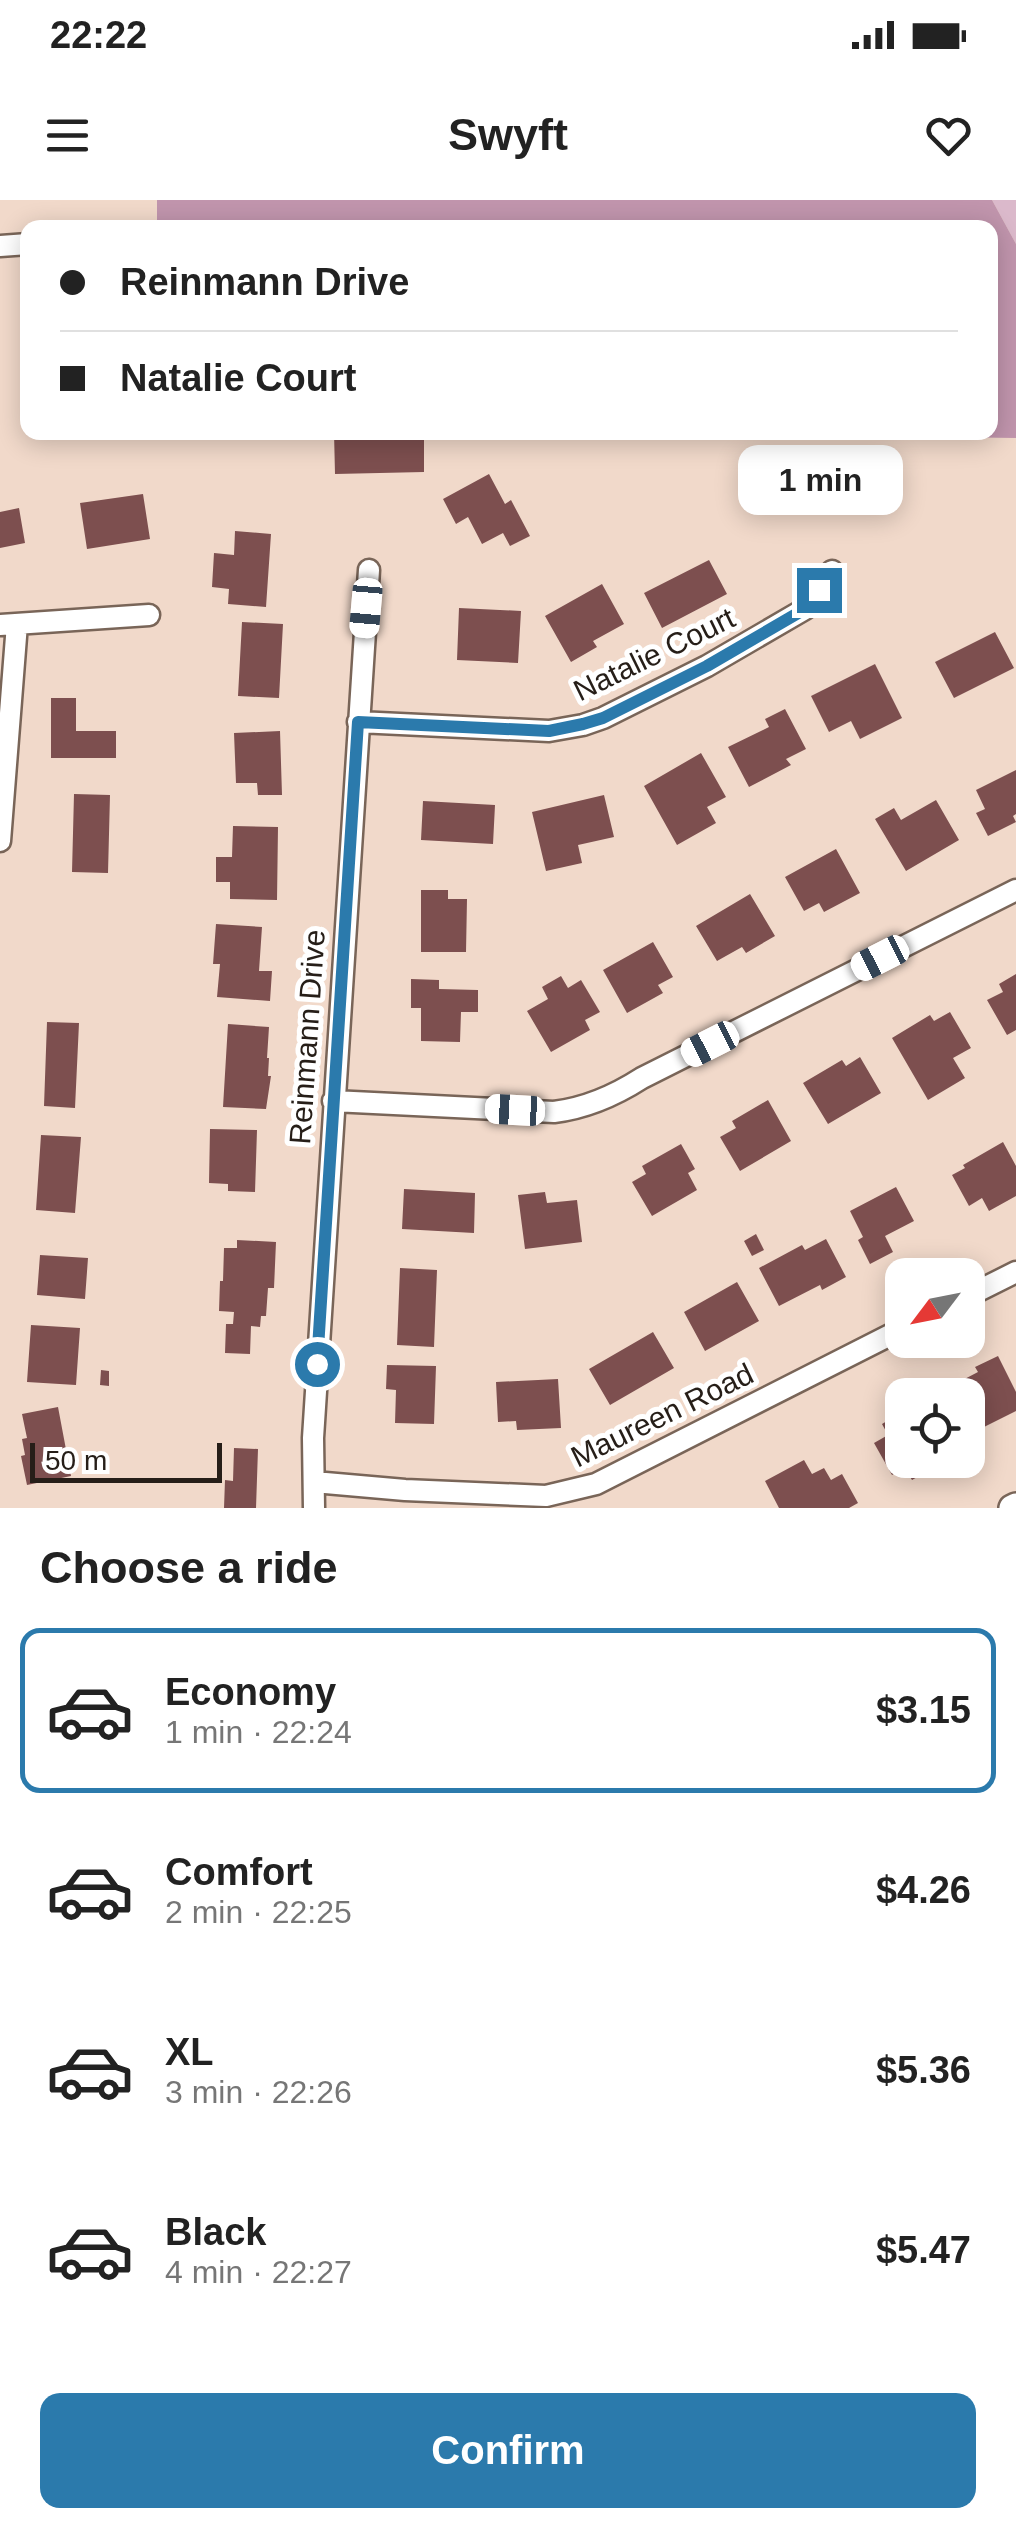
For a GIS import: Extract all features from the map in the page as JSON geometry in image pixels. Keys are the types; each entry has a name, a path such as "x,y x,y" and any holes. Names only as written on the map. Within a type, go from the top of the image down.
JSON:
{"street":[{"name":"Reinmann Drive","path":"314,1508 313,1438 369,570"},
{"name":"Natalie Court","path":"358,722 549,731 603,718 707,666 805,609 832,571"},
{"path":"0,842 8,624 149,616"},
{"path":"333,1101 554,1112 588,1106 1016,890"},
{"path":"985,1288 1016,1272"},
{"name":"Maureen Road","path":"314,1482 563,1494 596,1484 885,1338"}],"shaded area":[{"path":"157,200 992,200 1016,244 1016,438 998,438 998,220 157,220"},
{"path":"992,200 1016,200 1016,244"}],"building":[{"path":"334,440 424,440 424,472 335,474"},
{"path":"489,474 505,504 511,500 530,536 510,546 503,533 482,544 468,517 456,524 443,499"},
{"path":"143,494 150,539 87,549 80,503"},
{"path":"19,508 25,543 0,548 0,512"},
{"path":"235,531 271,534 266,607 228,604 229,589 212,587 214,553 234,555"},
{"path":"709,560 727,594 662,628 644,593"},
{"path":"602,584 624,624 593,641 597,647 571,662 545,616"},
{"path":"459,608 521,611 518,663 457,660"},
{"path":"242,622 283,624 279,698 238,696"},
{"path":"995,632 1014,668 954,698 935,662"},
{"path":"875,664 902,718 860,739 851,721 829,732 811,696"},
{"path":"51,698 76,698 76,731 116,731 116,758 51,758"},
{"path":"785,709 806,749 786,759 791,765 749,787 728,747 769,727 765,719"},
{"path":"280,731 282,795 258,795 257,783 236,783 234,733"},
{"path":"701,753 726,797 707,807 716,823 677,845 644,786"},
{"path":"1016,770 1016,822 988,836 976,813 985,809 976,790"},
{"path":"74,794 110,795 108,873 72,872"},
{"path":"604,795 614,837 578,845 582,863 546,871 532,812"},
{"path":"936,800 959,840 906,871 875,819 894,808 901,820"},
{"path":"423,801 495,805 493,844 421,840"},
{"path":"233,826 278,827 277,900 230,899 230,882 216,882 216,857 232,857"},
{"path":"836,849 860,893 824,912 819,903 804,911 785,877"},
{"path":"421,890 448,890 448,899 467,899 466,952 421,952"},
{"path":"750,894 775,936 746,953 742,947 717,961 696,926"},
{"path":"216,924 262,927 259,971 272,971 270,1001 217,997 220,964 213,964"},
{"path":"653,942 673,977 658,985 663,993 627,1013 603,970"},
{"path":"1016,974 1016,1030 1007,1035 987,1000 1003,992 999,984"},
{"path":"561,976 568,988 581,980 600,1012 585,1020 590,1030 551,1052 527,1011 548,999 542,987"},
{"path":"411,979 439,980 439,989 478,990 478,1012 461,1012 460,1042 421,1041 421,1008 411,1008"},
{"path":"950,1012 971,1048 953,1058 965,1078 928,1100 892,1038 930,1015 934,1021"},
{"path":"47,1022 79,1023 75,1108 44,1106"},
{"path":"228,1024 269,1027 267,1058 271,1076 266,1109 223,1107"},
{"path":"860,1057 881,1093 828,1124 803,1083 842,1060 846,1066"},
{"path":"768,1100 791,1141 740,1171 720,1137 736,1128 732,1121"},
{"path":"210,1129 257,1130 255,1192 228,1191 228,1184 209,1183"},
{"path":"41,1135 81,1137 75,1213 36,1210"},
{"path":"1003,1142 1016,1166 1016,1196 989,1211 982,1198 969,1206 952,1175"},
{"path":"681,1144 695,1169 688,1173 697,1190 652,1216 632,1182 646,1174 642,1166"},
{"path":"896,1187 914,1221 885,1236 893,1252 870,1264 850,1211"},
{"path":"404,1189 475,1193 474,1233 402,1229"},
{"path":"545,1192 547,1203 577,1200 582,1242 525,1249 518,1195"},
{"path":"756,1234 764,1250 752,1256 744,1241"},
{"path":"826,1239 846,1277 779,1306 759,1268 802,1245 805,1250"},
{"path":"237,1240 276,1242 274,1288 268,1288 266,1316 261,1316 260,1327 251,1326 250,1354 225,1353 226,1324 233,1324 234,1312 219,1311 224,1248 237,1248"},
{"path":"40,1255 88,1258 85,1299 37,1295"},
{"path":"400,1268 437,1270 434,1347 397,1345"},
{"path":"737,1282 759,1321 705,1351 684,1312"},
{"path":"31,1325 80,1328 76,1385 27,1382"},
{"path":"653,1332 674,1368 610,1405 589,1369"},
{"path":"998,1356 1016,1392 1016,1411 985,1426 985,1378 967,1378 978,1372 975,1367"},
{"path":"387,1365 436,1366 434,1424 395,1423 396,1390 386,1389"},
{"path":"101,1370 109,1371 109,1386 100,1385"},
{"path":"558,1379 561,1428 517,1430 516,1421 498,1422 496,1382"},
{"path":"58,1407 71,1476 27,1485 21,1456 25,1455 22,1439 27,1438 22,1414"},
{"path":"885,1437 885,1463 874,1443"},
{"path":"234,1448 258,1449 256,1508 224,1508 225,1480 233,1481"},
{"path":"804,1460 812,1474 824,1468 831,1480 842,1474 858,1503 849,1508 779,1508 765,1481"}],"route":[{"path":"317,1364 358,722 549,731 583,724 603,718 707,666 805,609 819,590"}]}
